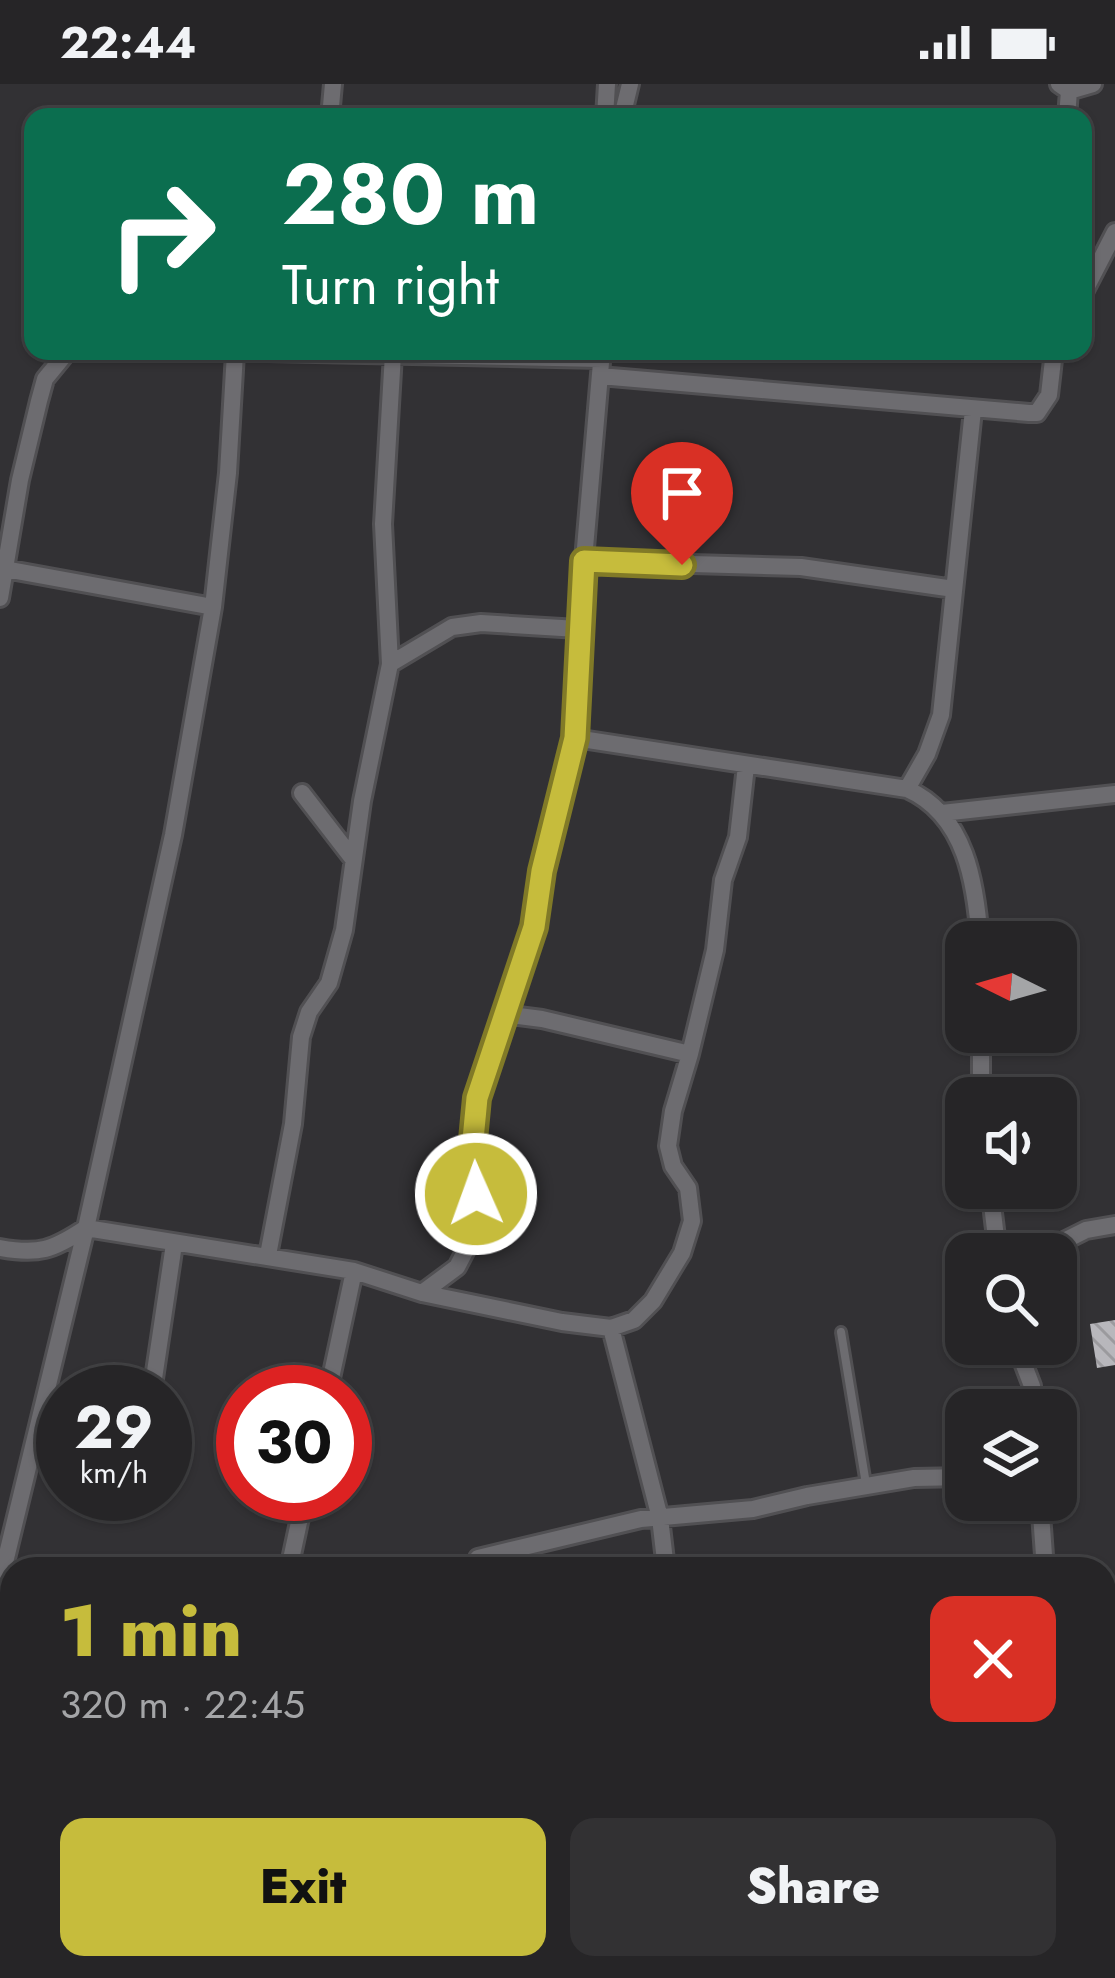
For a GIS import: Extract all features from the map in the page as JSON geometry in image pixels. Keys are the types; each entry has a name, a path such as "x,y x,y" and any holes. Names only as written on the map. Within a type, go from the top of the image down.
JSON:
{"street":[{"path":"1064,88 1093,84"},
{"path":"1092,277 1115,232"},
{"path":"0,598 20,480 45,379 61,360"},
{"path":"5,1545 86,1228 173,835 213,607 235,360"},
{"path":"268,1255 293,1124 301,1037 309,1012 329,983 344,930 352,860 390,664 383,524 393,360"},
{"path":"549,360 601,362 973,410 1037,412 1049,394 1053,360"},
{"path":"422,1293 457,1267 469,1244 476,1194 472,1150 477,1098 534,927 542,871 575,738 578,629 601,362"},
{"path":"907,789 941,715 973,410"},
{"path":"0,475 20,480"},
{"path":"584,561 801,567 954,589"},
{"path":"5,569 213,607"},
{"path":"390,664 452,627 481,622 578,629"},
{"path":"575,738 907,789 936,806 1115,794"},
{"path":"927,754 936,806 968,861 977,890 979,921"},
{"path":"0,1248 31,1253 59,1246 86,1228 354,1271 422,1293 562,1322 611,1328 634,1320 653,1301 682,1253 692,1221 688,1188 673,1166 668,1147 673,1111 716,950 723,880 738,838 746,766"},
{"path":"302,793 352,860"},
{"path":"503,1014 690,1054"},
{"path":"1077,1234 1115,1226"},
{"path":"156,1365 174,1244"},
{"path":"334,1365 354,1271"},
{"path":"611,1328 660,1518 665,1557"},
{"path":"482,1557 641,1519 753,1509 866,1485 945,1477"},
{"path":"292,1557 299,1521"},
{"path":"1042,1521 1044,1557"}],"lane":[{"path":"841,1333 866,1485"}],"building":[{"path":"1115,1320 1115,1365 1097,1368 1090,1324"}],"route":[{"path":"476,1194 472,1150 477,1098 534,927 542,871 575,738 584,561 682,565"}]}
